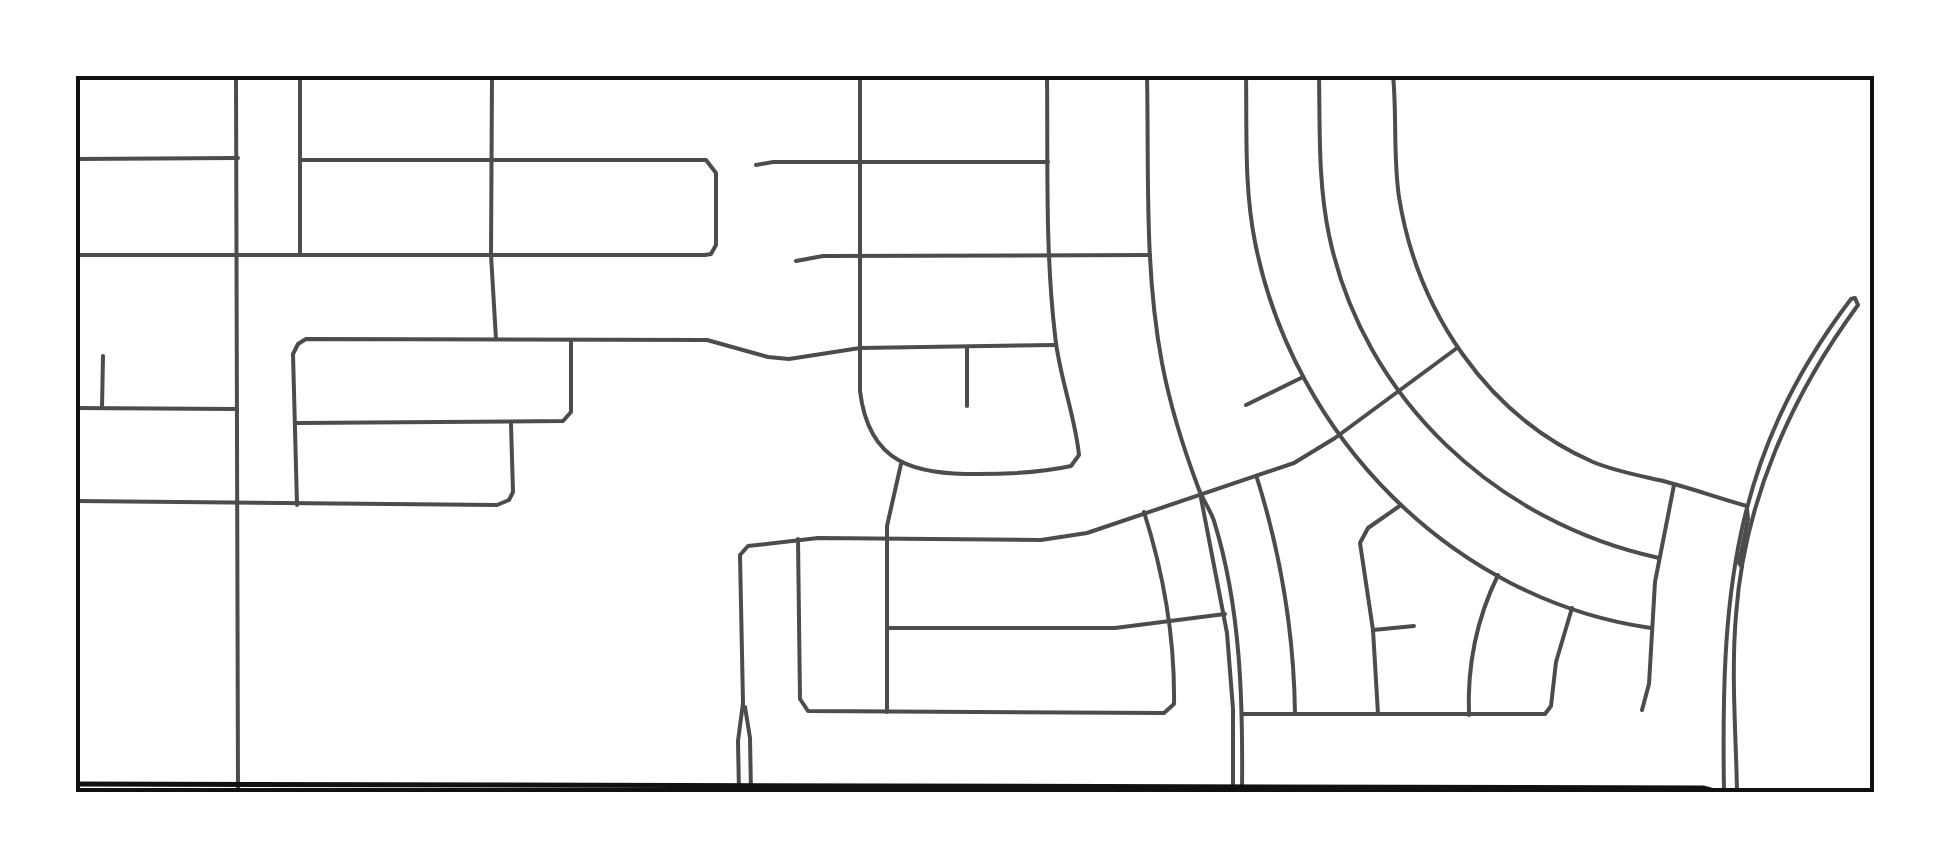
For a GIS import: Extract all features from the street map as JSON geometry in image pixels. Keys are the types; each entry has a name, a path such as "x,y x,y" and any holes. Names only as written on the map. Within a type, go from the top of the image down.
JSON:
{"main road":[{"path":"75,784 238,788 1703,788 1721,792"}],"street":[{"path":"236,75 238,788"},
{"path":"300,75 300,255"},
{"path":"492,75 491,255 496,339"},
{"path":"860,75 860,391 866,418 880,442 901,462 939,474 1046,471 1076,462 1080,451 1056,345 1049,256 1047,75"},
{"path":"1147,75 1154,310 1165,380 1200,493 1225,614 1232,684 1232,790"},
{"path":"1246,75 1247,176 1255,242 1277,318 1303,378 1338,436 1401,506 1446,543 1498,575 1572,608 1618,623 1651,628"},
{"path":"1320,75 1321,179 1331,244 1360,328 1398,391 1447,447 1509,496 1578,534 1659,558"},
{"path":"1394,75 1396,172 1406,230 1425,288 1457,348 1498,398 1564,447 1609,468 1746,506"},
{"path":"75,159 238,158"},
{"path":"75,255 708,255 716,248 716,172 706,160 300,160"},
{"path":"756,166 773,162 1048,162"},
{"path":"796,261 823,256 1150,255"},
{"path":"1721,792 1726,617 1746,506 1789,398 1823,338 1855,298 1858,306 1817,366 1778,443 1755,510 1742,567 1735,637 1737,792"},
{"path":"297,505 293,354 298,344 310,338 707,340 789,360 860,348 1056,345"},
{"path":"297,423 560,422 571,412 571,339"},
{"path":"967,348 967,406"},
{"path":"739,789 742,550 798,539 1056,539 1087,533 1294,463 1338,436 1457,348"},
{"path":"102,356 102,408"},
{"path":"1246,404 1303,378"},
{"path":"75,408 237,409"},
{"path":"75,501 502,504 513,492 511,424"},
{"path":"887,712 886,539 890,500 901,462"},
{"path":"1257,476 1287,605 1295,714"},
{"path":"1642,710 1649,684 1659,558 1674,484"},
{"path":"1200,493 1213,518 1236,640 1242,714 1242,790"},
{"path":"1378,714 1373,630 1361,540 1368,528 1401,506"},
{"path":"1742,567 1738,563 1748,518 1746,506"},
{"path":"798,539 800,699 805,709 1169,712 1174,702 1170,623 1144,511"},
{"path":"1469,715 1472,648 1484,604 1498,575"},
{"path":"1242,714 1541,716 1552,706 1560,644 1572,608"},
{"path":"887,628 1100,628 1225,614"},
{"path":"1373,630 1414,626"},
{"path":"743,702 750,738 750,789"}]}
